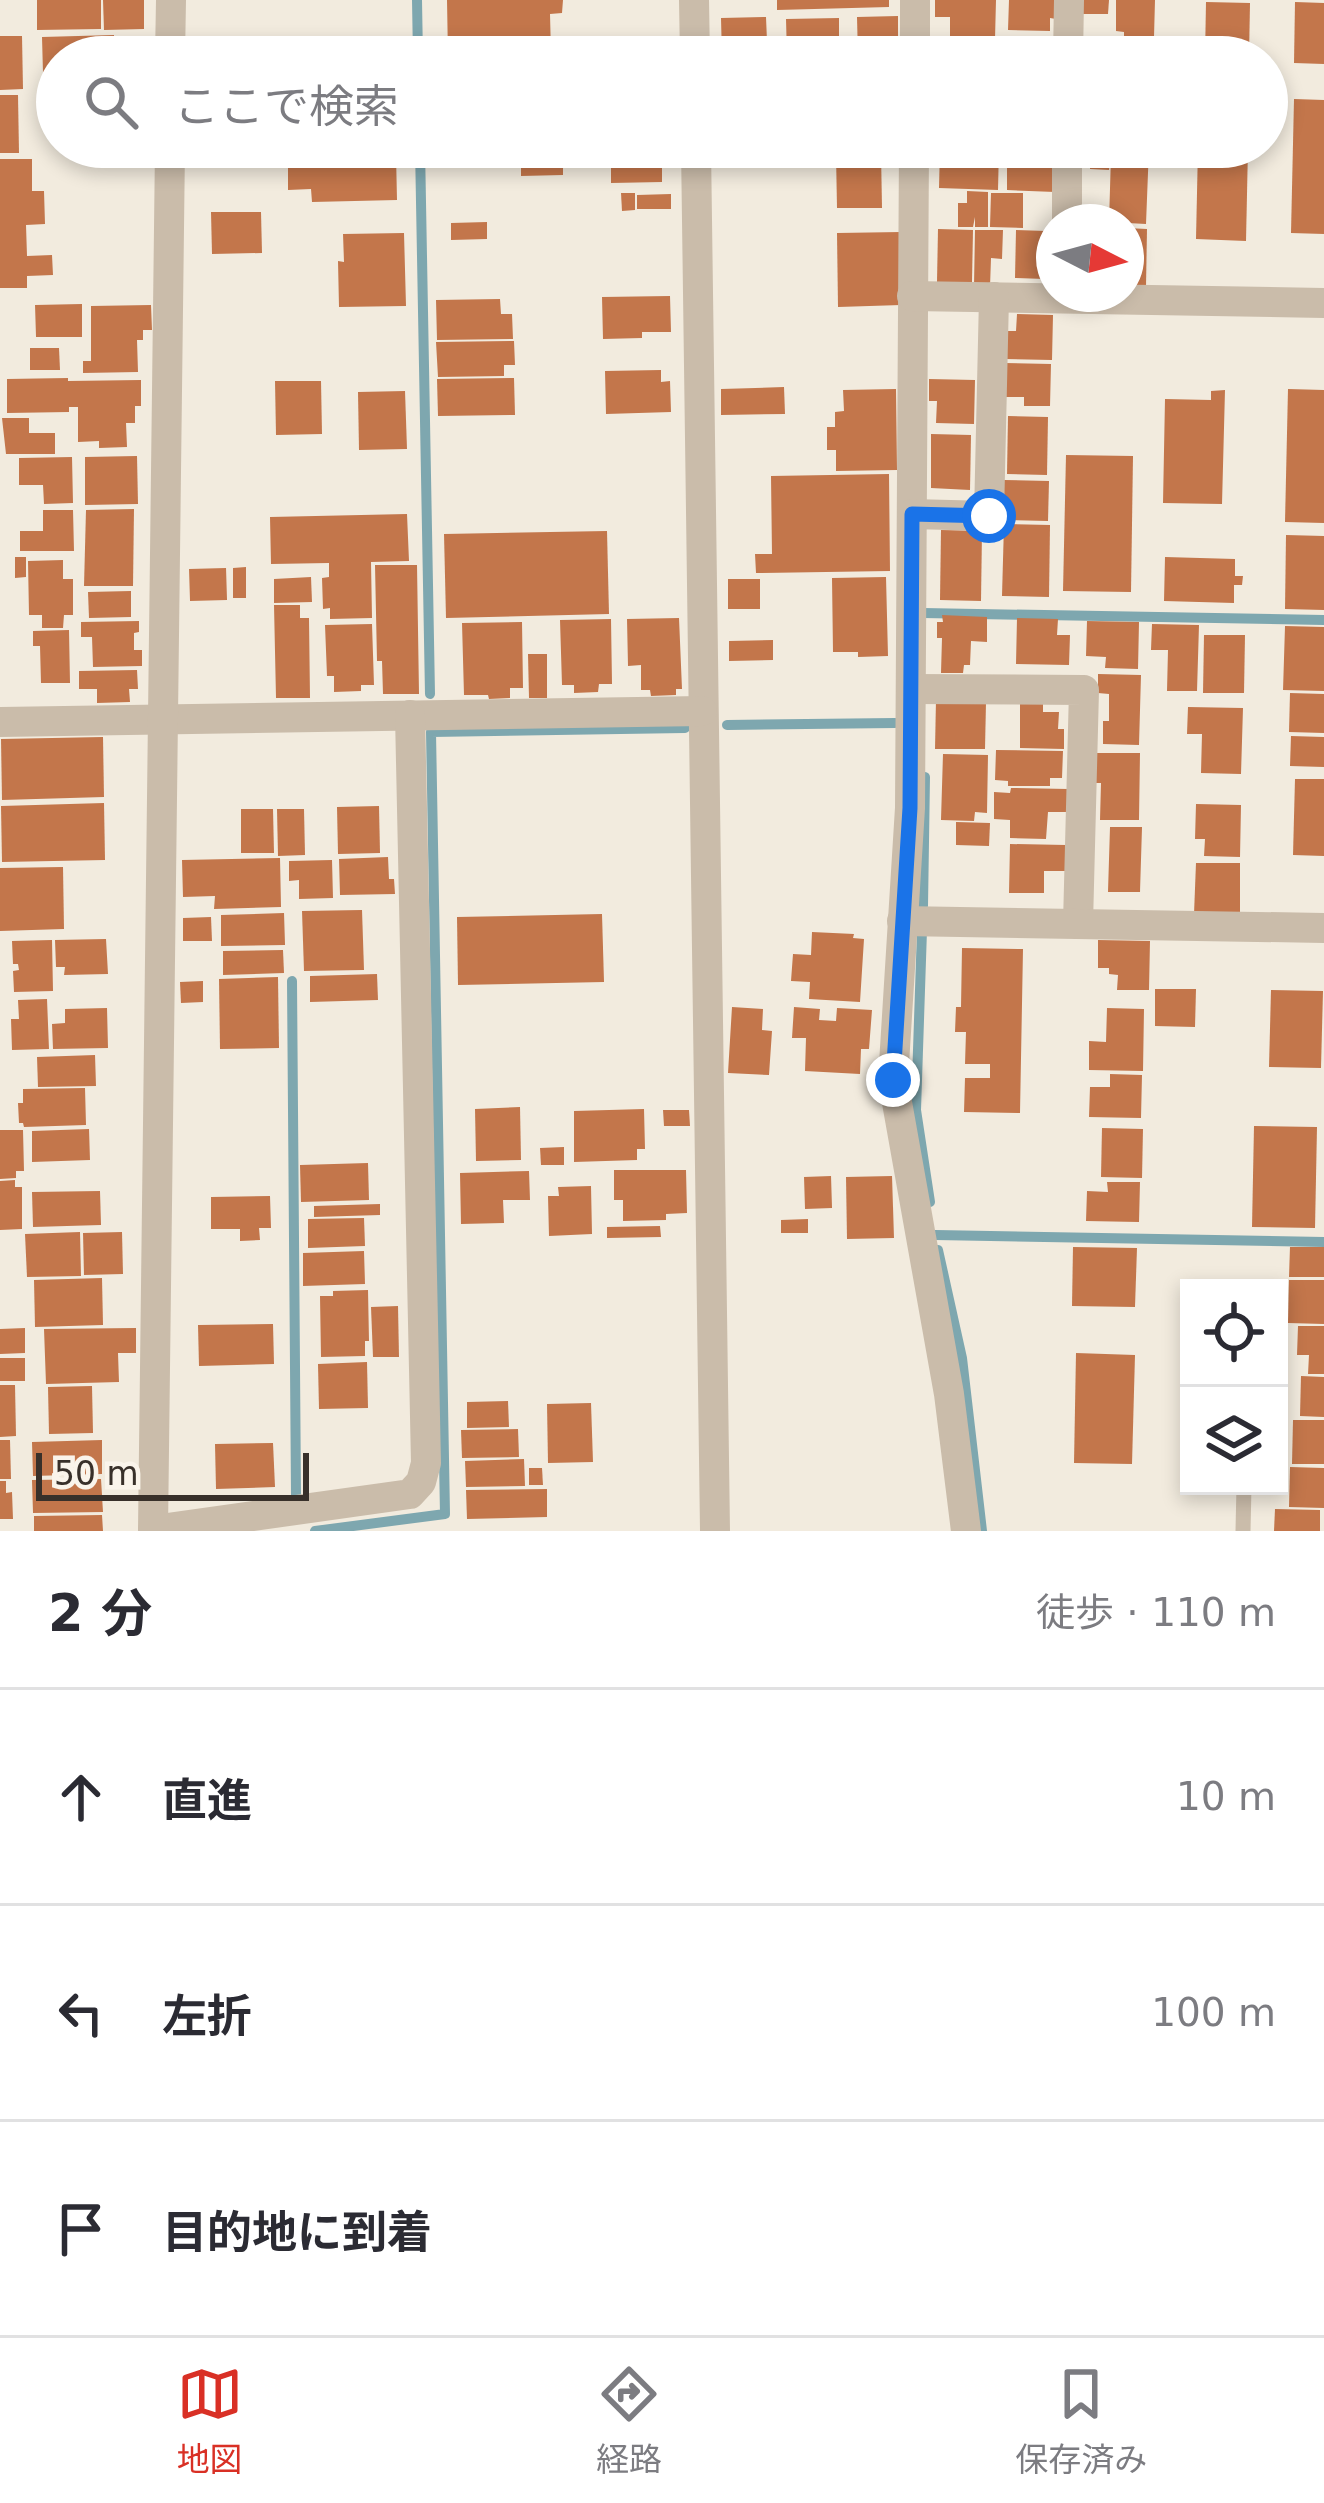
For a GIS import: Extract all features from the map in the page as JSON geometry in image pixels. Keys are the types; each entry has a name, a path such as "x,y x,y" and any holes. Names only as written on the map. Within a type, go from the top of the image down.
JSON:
{"street":[{"path":"170,36 171,0"},
{"path":"694,0 695,36"},
{"path":"915,0 915,36"},
{"path":"1068,36 1069,0"},
{"path":"170,168 153,1531 410,1494 421,1482 426,1463 410,715"},
{"path":"696,168 715,1531"},
{"path":"914,168 910,808 893,1080 949,1394 966,1531"},
{"path":"1066,204 1067,168"},
{"path":"912,296 1036,296"},
{"path":"912,514 989,516 994,297"},
{"path":"1144,298 1324,303"},
{"path":"911,689 1084,690 1078,924"},
{"path":"0,722 702,711"},
{"path":"902,921 1324,928"}],"lane":[{"path":"1243,1531 1244,1495"}],"building":[{"path":"37,0 101,0 101,29 37,30"},
{"path":"103,0 144,0 144,29 104,30"},
{"path":"447,0 563,0 562,13 550,14 551,36 448,36"},
{"path":"777,0 889,0 889,7 777,10"},
{"path":"935,0 996,0 995,36 950,36 950,17 935,17"},
{"path":"1009,0 1057,0 1050,31 1008,30"},
{"path":"1083,0 1109,0 1108,14 1082,14"},
{"path":"1116,0 1155,0 1154,36 1124,36 1116,31"},
{"path":"1206,2 1250,3 1249,36 1205,36"},
{"path":"1295,2 1324,3 1324,64 1294,63"},
{"path":"898,16 898,36 857,36 857,17"},
{"path":"766,17 767,36 721,36 721,18"},
{"path":"839,18 839,36 786,36 786,19"},
{"path":"0,36 22,36 23,89 0,90"},
{"path":"0,95 18,95 19,153 0,153"},
{"path":"1294,99 1324,100 1324,234 1291,233"},
{"path":"0,159 32,159 32,191 44,191 45,224 26,225 27,256 52,255 53,275 27,276 27,288 0,288"},
{"path":"288,168 396,168 397,200 312,202 311,189 288,190"},
{"path":"521,168 563,168 563,175 521,176"},
{"path":"611,168 662,168 662,182 611,183"},
{"path":"836,168 881,168 882,208 837,208"},
{"path":"939,168 999,168 998,190 939,188"},
{"path":"1007,168 1055,168 1055,192 1007,190"},
{"path":"1111,168 1148,168 1146,224 1144,204 1110,204"},
{"path":"1198,168 1248,168 1246,241 1196,239"},
{"path":"967,191 988,192 988,227 975,227 975,217 973,227 958,227 958,203 967,203"},
{"path":"621,193 635,193 635,210 622,211"},
{"path":"991,193 1023,193 1023,228 990,227"},
{"path":"671,194 671,209 637,209 637,195"},
{"path":"211,212 261,212 262,253 212,254"},
{"path":"487,222 487,239 451,240 451,223"},
{"path":"938,229 973,230 972,282 937,282"},
{"path":"1144,229 1147,229 1144,287"},
{"path":"975,230 1003,230 1002,259 991,258 990,287 974,286"},
{"path":"1016,230 1036,231 1036,279 1015,278"},
{"path":"901,232 901,305 838,307 837,233"},
{"path":"404,233 406,306 339,307 343,234"},
{"path":"670,296 671,332 603,339 602,297"},
{"path":"500,299 501,314 512,314 513,339 437,340 436,300"},
{"path":"82,304 82,337 36,337 35,305"},
{"path":"151,305 152,330 143,330 143,340 137,340 138,372 83,373 83,361 91,361 91,306"},
{"path":"1017,314 1053,315 1052,360 1005,359 1005,331 1016,331"},
{"path":"514,341 515,365 504,365 504,376 438,377 436,342"},
{"path":"30,348 59,348 60,370 30,370"},
{"path":"1004,363 1051,364 1050,406 1024,406 1024,397 1003,397"},
{"path":"661,370 661,382 670,381 671,412 606,414 605,371"},
{"path":"514,378 515,415 438,416 437,379"},
{"path":"7,379 141,380 141,406 135,406 135,423 126,423 127,447 99,448 99,441 78,442 78,407 69,407 69,412 7,413"},
{"path":"929,379 975,380 974,424 936,423 937,401 929,401"},
{"path":"275,381 321,381 322,434 276,435"},
{"path":"784,387 785,414 721,415 721,389"},
{"path":"896,389 897,470 836,471 836,450 827,450 827,427 835,427 835,412 844,411 843,390"},
{"path":"1288,389 1324,390 1324,523 1285,522"},
{"path":"1225,390 1222,504 1163,503 1165,399 1211,400 1211,391"},
{"path":"405,391 407,449 359,450 358,392"},
{"path":"1008,416 1048,417 1047,475 1007,474"},
{"path":"2,418 29,418 29,433 55,433 55,454 6,454"},
{"path":"931,434 971,435 970,490 931,488"},
{"path":"1066,455 1133,456 1131,592 1063,591"},
{"path":"137,456 138,504 85,505 85,457"},
{"path":"72,457 73,503 44,504 43,485 19,485 19,458"},
{"path":"889,474 890,571 756,573 755,554 772,554 771,476"},
{"path":"1004,480 1049,481 1048,521 1003,520"},
{"path":"134,509 133,586 84,586 86,510"},
{"path":"43,510 73,510 74,551 20,551 20,531 43,531"},
{"path":"407,514 409,561 371,562 372,618 330,619 330,608 323,609 322,578 329,577 329,563 271,564 270,517"},
{"path":"1004,524 1050,525 1049,597 1002,596"},
{"path":"941,530 982,531 981,601 940,600"},
{"path":"607,531 609,614 446,618 444,534"},
{"path":"1286,535 1324,536 1324,610 1285,609"},
{"path":"15,557 26,557 26,577 15,578"},
{"path":"1165,557 1235,559 1235,576 1243,576 1242,585 1234,585 1234,603 1164,601"},
{"path":"63,560 63,579 73,579 73,615 64,615 63,628 42,628 42,615 29,615 28,561"},
{"path":"375,565 417,565 419,694 383,694 382,661 377,661"},
{"path":"246,567 246,598 233,598 233,568"},
{"path":"226,568 227,600 190,601 189,569"},
{"path":"311,577 312,602 274,603 274,579"},
{"path":"886,577 888,656 833,652 832,578"},
{"path":"728,579 760,579 760,609 728,609"},
{"path":"131,591 131,617 89,618 88,592"},
{"path":"274,605 300,605 300,618 309,618 310,698 276,698"},
{"path":"942,615 987,617 987,642 971,641 970,665 964,665 963,673 941,673 942,638 937,638 937,622 943,622"},
{"path":"679,618 682,689 676,689 676,695 651,696 650,690 641,690 641,665 628,666 627,619"},
{"path":"1017,618 1058,619 1057,635 1070,635 1069,665 1016,664"},
{"path":"611,619 612,684 599,684 598,692 574,693 574,685 562,685 560,620"},
{"path":"139,621 134,650 142,650 142,666 93,667 92,637 81,637 81,622"},
{"path":"1087,621 1139,622 1138,669 1105,668 1106,657 1086,656"},
{"path":"522,622 523,688 510,688 510,698 464,695 462,623"},
{"path":"372,624 374,685 361,685 361,691 334,692 334,676 327,676 325,625"},
{"path":"1152,624 1199,625 1197,691 1167,691 1168,650 1151,650"},
{"path":"1285,626 1324,627 1324,691 1283,690"},
{"path":"69,630 70,683 41,683 40,646 33,646 33,631"},
{"path":"1204,635 1245,635 1244,693 1203,693"},
{"path":"773,640 773,660 729,661 729,641"},
{"path":"528,654 547,654 547,698 529,698"},
{"path":"137,670 138,689 129,689 130,702 97,703 97,689 79,689 79,671"},
{"path":"1098,674 1141,675 1139,745 1103,744 1109,694 1098,693"},
{"path":"1290,693 1324,694 1324,733 1289,732"},
{"path":"936,700 986,702 985,749 935,749"},
{"path":"1020,702 1043,702 1043,712 1059,712 1064,749 1020,748"},
{"path":"1188,707 1243,708 1241,774 1201,773 1202,734 1187,734"},
{"path":"1291,736 1324,737 1324,767 1290,766"},
{"path":"103,737 104,797 2,800 1,739"},
{"path":"996,750 1063,751 1062,778 1050,778 1050,786 1008,786 1008,781 995,780"},
{"path":"1096,753 1140,753 1139,820 1100,820"},
{"path":"943,754 988,755 987,813 975,812 974,821 941,820"},
{"path":"1295,779 1324,779 1324,856 1293,855"},
{"path":"1011,788 1068,789 1067,812 1048,812 1046,839 1010,838 1010,820 994,819 994,792 1010,793"},
{"path":"104,803 105,860 2,862 1,806"},
{"path":"1196,804 1241,805 1240,857 1204,856 1205,839 1195,839"},
{"path":"379,806 380,853 338,854 337,807"},
{"path":"241,809 273,809 274,853 241,853"},
{"path":"277,809 304,809 305,855 278,856"},
{"path":"956,822 990,823 989,846 956,845"},
{"path":"1110,827 1142,827 1140,892 1108,892"},
{"path":"1010,844 1066,845 1066,871 1044,871 1044,893 1009,893"},
{"path":"388,857 395,894 340,895 339,859"},
{"path":"280,858 281,907 214,909 215,896 183,897 182,860"},
{"path":"332,860 333,898 299,899 299,880 289,881 289,861"},
{"path":"1196,863 1240,863 1240,915 1194,914"},
{"path":"63,867 64,929 0,931 0,868"},
{"path":"362,910 364,970 304,971 302,911"},
{"path":"284,913 285,945 221,946 221,915"},
{"path":"602,914 604,982 458,985 457,917"},
{"path":"211,917 212,941 183,941 183,918"},
{"path":"812,932 854,934 853,938 864,939 860,1002 809,999 810,982 791,981 793,954 811,955"},
{"path":"106,939 108,974 64,975 65,967 56,967 55,940"},
{"path":"52,940 53,991 14,992 13,971 19,970 13,964 12,941"},
{"path":"1098,940 1150,941 1149,990 1117,990 1118,975 1109,974 1109,968 1098,968"},
{"path":"962,948 1023,949 1020,1113 964,1112 965,1078 990,1078 990,1064 965,1064 966,1032 955,1032 956,1007 961,1007"},
{"path":"283,950 284,973 223,975 223,951"},
{"path":"377,974 378,1000 310,1002 310,976"},
{"path":"278,977 279,1048 220,1049 219,979"},
{"path":"203,981 203,1002 181,1003 180,982"},
{"path":"1155,989 1196,989 1195,1027 1155,1026"},
{"path":"1271,990 1323,991 1321,1068 1269,1067"},
{"path":"47,999 49,1049 12,1050 11,1019 19,1019 18,1000"},
{"path":"732,1007 763,1009 762,1030 772,1031 769,1075 728,1073"},
{"path":"794,1007 820,1009 819,1020 836,1021 837,1008 872,1010 869,1049 861,1049 860,1074 805,1071 806,1038 792,1038"},
{"path":"107,1008 108,1048 53,1049 52,1024 65,1023 65,1009"},
{"path":"1107,1008 1144,1009 1143,1071 1089,1070 1089,1041 1106,1042"},
{"path":"95,1055 96,1086 38,1087 37,1057"},
{"path":"1110,1074 1142,1075 1141,1118 1089,1117 1090,1087 1110,1087"},
{"path":"85,1088 86,1125 24,1127 19,1123 23,1089"},
{"path":"520,1107 521,1160 476,1161 475,1109"},
{"path":"644,1109 645,1149 637,1149 637,1160 574,1162 574,1111"},
{"path":"663,1110 689,1110 690,1126 664,1126"},
{"path":"1254,1126 1317,1127 1315,1228 1252,1227"},
{"path":"1102,1128 1143,1129 1142,1178 1101,1177"},
{"path":"89,1129 90,1160 32,1162 32,1131"},
{"path":"0,1130 23,1130 24,1171 16,1171 16,1178 0,1179"},
{"path":"564,1147 564,1165 541,1165 540,1148"},
{"path":"368,1163 369,1200 301,1202 300,1165"},
{"path":"614,1170 686,1170 687,1213 666,1214 666,1220 623,1221 623,1200 614,1200"},
{"path":"529,1171 530,1200 503,1200 504,1223 461,1224 460,1173"},
{"path":"831,1176 832,1208 805,1209 804,1177"},
{"path":"892,1176 894,1238 847,1239 846,1177"},
{"path":"15,1180 15,1187 22,1187 22,1229 0,1230 0,1181"},
{"path":"1107,1182 1140,1182 1139,1222 1086,1221 1087,1191 1108,1192"},
{"path":"591,1186 592,1234 549,1236 548,1196 559,1196 558,1187"},
{"path":"100,1191 101,1225 33,1227 32,1192"},
{"path":"270,1196 271,1228 259,1228 260,1240 240,1241 240,1229 211,1229 211,1197"},
{"path":"380,1204 380,1215 314,1217 314,1206"},
{"path":"364,1218 365,1246 308,1248 308,1219"},
{"path":"808,1219 808,1233 781,1233 781,1220"},
{"path":"660,1226 661,1237 607,1238 607,1227"},
{"path":"80,1232 81,1276 27,1277 25,1234"},
{"path":"122,1232 123,1274 84,1275 83,1233"},
{"path":"1073,1247 1137,1248 1135,1307 1072,1306"},
{"path":"1290,1247 1324,1247 1324,1277 1289,1277"},
{"path":"364,1251 365,1284 303,1286 303,1253"},
{"path":"102,1278 103,1325 35,1327 34,1280"},
{"path":"1289,1280 1324,1280 1324,1324 1288,1323"},
{"path":"368,1290 365,1356 321,1357 320,1296"},
{"path":"398,1306 399,1357 373,1357 371,1307"},
{"path":"273,1324 274,1364 199,1366 198,1325"},
{"path":"1298,1326 1324,1326 1324,1374 1308,1374 1309,1355 1297,1355"},
{"path":"25,1328 25,1353 0,1354 0,1329"},
{"path":"136,1328 136,1353 118,1353 119,1382 46,1384 44,1329"},
{"path":"1076,1353 1135,1355 1132,1464 1074,1463"},
{"path":"0,1358 25,1358 25,1381 0,1381"},
{"path":"367,1362 368,1408 319,1409 318,1364"},
{"path":"1301,1376 1324,1377 1324,1417 1300,1416"},
{"path":"0,1385 15,1385 16,1436 0,1437"},
{"path":"92,1386 93,1433 49,1434 48,1387"},
{"path":"508,1401 509,1427 467,1428 467,1402"},
{"path":"591,1403 593,1462 548,1463 547,1404"},
{"path":"1293,1420 1324,1420 1324,1464 1292,1464"},
{"path":"518,1429 519,1457 462,1458 461,1430"},
{"path":"0,1440 10,1440 11,1479 0,1479"},
{"path":"102,1440 102,1474 33,1476 32,1442"},
{"path":"273,1443 275,1487 216,1489 215,1444"},
{"path":"524,1459 525,1486 466,1487 465,1461"},
{"path":"1290,1467 1324,1468 1324,1508 1289,1507"},
{"path":"529,1468 542,1468 543,1485 529,1485"},
{"path":"101,1479 103,1512 33,1513 32,1480"},
{"path":"0,1481 6,1481 6,1493 12,1492 13,1519 0,1519"},
{"path":"547,1489 547,1517 467,1519 466,1490"},
{"path":"1275,1509 1320,1510 1320,1531 1274,1531"},
{"path":"102,1515 103,1531 34,1531 34,1516"}],"waterway":[{"path":"417,0 418,36"},
{"path":"420,168 430,694"},
{"path":"923,613 1324,620"},
{"path":"727,725 895,723"},
{"path":"315,1531 445,1514 431,732 685,728"},
{"path":"923,906 925,777"},
{"path":"930,1202 916,1110 922,930 931,930"},
{"path":"292,981 296,1495"},
{"path":"935,1235 1324,1242"},
{"path":"938,1250 962,1358 982,1531"}],"route":[{"path":"893,1080 910,808 912,514 989,516"}]}
